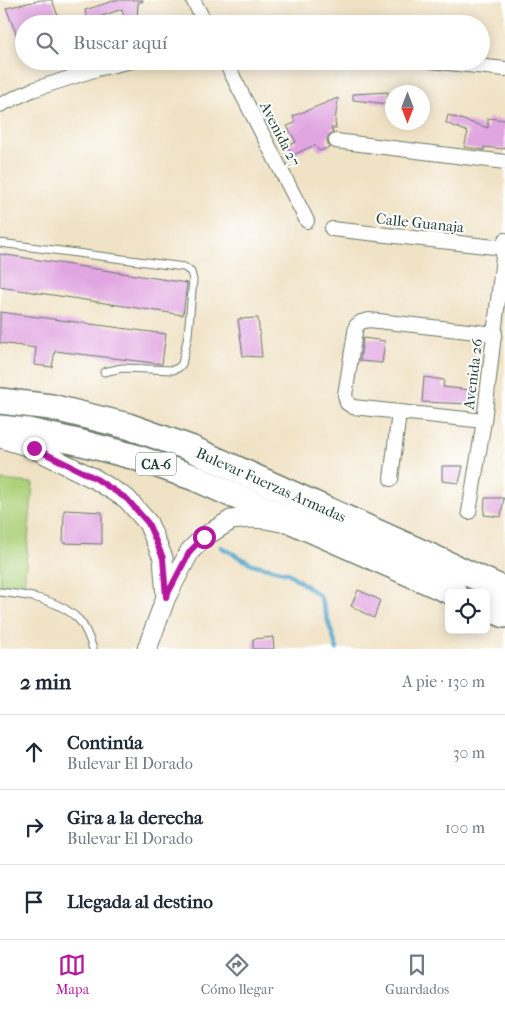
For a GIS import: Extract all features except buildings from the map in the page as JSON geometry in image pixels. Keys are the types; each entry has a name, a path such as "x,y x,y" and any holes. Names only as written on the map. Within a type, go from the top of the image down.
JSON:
{"highway":[{"name":"Bulevar Fuerzas Armadas","path":"0,401 51,407 128,426 190,448 505,590"},
{"name":"Bulevar Fuerzas Armadas","path":"0,428 37,433 82,443 135,457 195,478 445,589"},
{"path":"490,609 505,616"}],"street":[{"path":"193,0 201,15"},
{"path":"490,67 505,69"},
{"path":"0,106 32,90 94,70"},
{"name":"Avenida 27","path":"230,70 307,221"},
{"path":"336,141 505,162"},
{"name":"Calle Guanaja","path":"332,230 505,244"},
{"name":"Avenida 26","path":"469,512 484,421 505,244"},
{"path":"484,421 353,407 346,403 345,395 356,326 361,322 369,320 495,334"},
{"path":"391,478 399,412"},
{"path":"0,438 34,448 95,478 127,499 148,523 163,558 166,597"},
{"path":"148,649 166,597 190,551 204,537 231,520 250,518 266,519 305,527"}],"lane":[{"path":"0,243 184,267 191,272 193,280 188,335 182,364 172,370 122,368 104,372"},
{"path":"0,592 53,602 67,610 79,620 93,649"}],"green space":[{"path":"0,480 33,483 24,588 0,586"}],"waterway":[{"path":"221,547 252,564 288,573 320,596 337,649"}],"route":[{"path":"34,448 95,478 127,499 148,523 163,558 166,597 190,551 204,537"}]}
